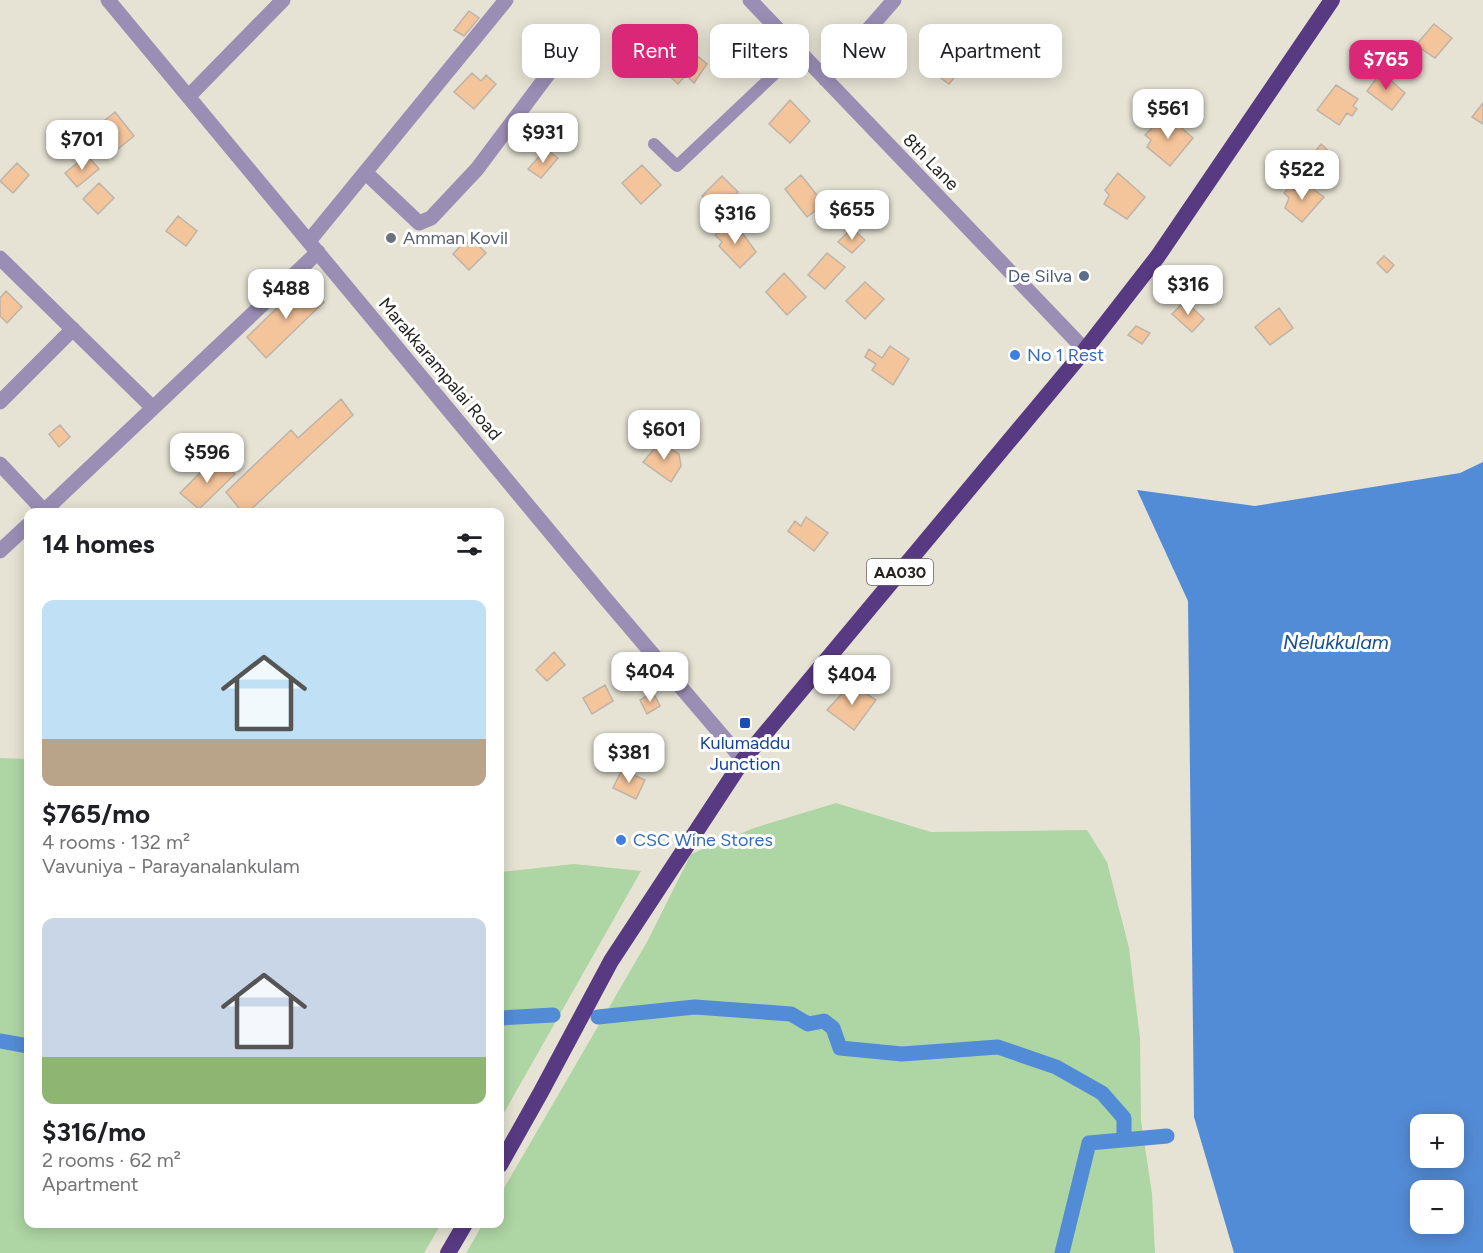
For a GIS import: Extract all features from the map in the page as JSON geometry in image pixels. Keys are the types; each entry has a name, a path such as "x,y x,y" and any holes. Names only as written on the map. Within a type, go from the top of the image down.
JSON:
{"highway":[{"name":"AA030","path":"504,1158 542,1092 611,961 743,760 1085,351 1158,256 1332,0"},
{"path":"448,1253 463,1228"}],"street":[{"name":"Marakkarampalai Road","path":"108,0 604,597 743,760"},
{"path":"189,96 283,0"},
{"path":"47,508 314,247 366,173 506,0"},
{"name":"8th Lane","path":"750,0 773,24"},
{"path":"825,80 894,0"},
{"name":"8th Lane","path":"809,62 1085,351"},
{"path":"366,173 418,222 431,218 477,169 545,78"},
{"path":"654,144 677,166 770,78"},
{"path":"0,258 152,407"},
{"path":"0,402 74,329"},
{"path":"0,464 39,508"},
{"path":"0,551 24,529"}],"green space":[{"path":"0,758 24,759 24,1228 439,1228 424,1253 0,1253"},
{"path":"836,803 931,832 1087,830 1107,862 1129,948 1140,1038 1141,1120 1152,1194 1155,1253 466,1253 481,1228 504,1228 504,1188 647,942 691,854 754,828"},
{"path":"574,864 641,871 504,1113 504,872"}],"water":[{"name":"Nelukkulam","path":"1483,462 1483,1253 1234,1253 1194,1117 1188,601 1137,490 1255,506 1460,473"}],"building":[{"path":"469,11 479,18 464,36 454,30"},
{"path":"1434,24 1452,38 1435,58 1416,45"},
{"path":"698,56 707,64 698,77"},
{"path":"1381,72 1405,93 1392,110 1367,91"},
{"path":"472,73 481,81 486,75 496,84 474,109 454,92"},
{"path":"672,78 683,78 678,84"},
{"path":"941,78 954,78 949,84"},
{"path":"1336,85 1358,99 1353,106 1357,109 1352,116 1347,113 1339,125 1317,110"},
{"path":"790,100 810,121 790,143 769,124"},
{"path":"1483,103 1483,124 1472,117"},
{"path":"115,112 134,136 113,153 94,129"},
{"path":"1166,114 1193,138 1170,166 1147,147 1151,140 1145,135"},
{"path":"1321,144 1332,154 1315,173 1304,166"},
{"path":"546,149 558,158 541,178 528,169"},
{"path":"87,155 99,169 77,187 65,173"},
{"path":"17,163 29,175 13,193 0,181"},
{"path":"642,165 661,185 641,204 622,183"},
{"path":"1118,173 1145,197 1127,219 1104,204 1109,195 1105,190"},
{"path":"801,175 824,204 807,217 785,189"},
{"path":"722,176 738,192 719,212 702,196"},
{"path":"99,183 114,198 98,214 83,199"},
{"path":"1305,183 1324,197 1302,222 1285,208 1289,198 1284,193 1290,187 1296,191"},
{"path":"178,216 197,231 186,246 166,231"},
{"path":"727,223 733,231 738,227 756,252 740,268 719,246 722,242 715,235"},
{"path":"852,228 865,240 852,253 838,242"},
{"path":"473,240 486,253 469,270 453,254 465,241 469,244"},
{"path":"827,253 845,267 825,289 808,275"},
{"path":"1384,256 1394,265 1387,273 1377,263"},
{"path":"784,273 806,297 787,315 766,292"},
{"path":"305,281 324,302 266,358 247,337"},
{"path":"865,282 884,299 865,319 846,301"},
{"path":"6,291 22,307 7,323 0,316 0,298"},
{"path":"1185,301 1204,319 1192,332 1172,314"},
{"path":"1279,308 1293,328 1270,345 1255,327"},
{"path":"1136,326 1150,333 1142,344 1128,335"},
{"path":"890,346 909,359 893,385 872,370 876,364 865,357 869,349 882,358"},
{"path":"341,399 353,415 252,508 239,508 226,492 291,430 298,438"},
{"path":"60,425 70,437 59,447 49,434"},
{"path":"660,442 679,454 681,466 671,482 643,462"},
{"path":"221,460 235,474 198,508 180,493 205,468 210,472"},
{"path":"806,517 828,533 814,551 788,531 795,521 801,526"},
{"path":"554,652 565,665 547,681 536,670"},
{"path":"851,684 876,700 854,730 827,710"},
{"path":"605,685 613,701 592,714 583,698"},
{"path":"653,692 660,706 647,714 640,700"},
{"path":"622,770 645,780 636,799 613,788"}],"waterway":[{"path":"598,1017 695,1007 791,1014 808,1024 824,1021 833,1028 840,1048 902,1054 998,1047 1056,1067 1102,1093 1124,1118 1124,1139"},
{"path":"504,1018 553,1015"},
{"path":"0,1041 24,1045"},
{"path":"1062,1253 1089,1143 1167,1136"}],"place":[{"name":"Amman Kovil","path":"391,238"},
{"name":"De Silva","path":"1084,276"},
{"name":"No 1 Rest","path":"1015,355"},
{"name":"Kulumaddu Junction","path":"745,723"},
{"name":"CSC Wine Stores","path":"621,840"}]}
